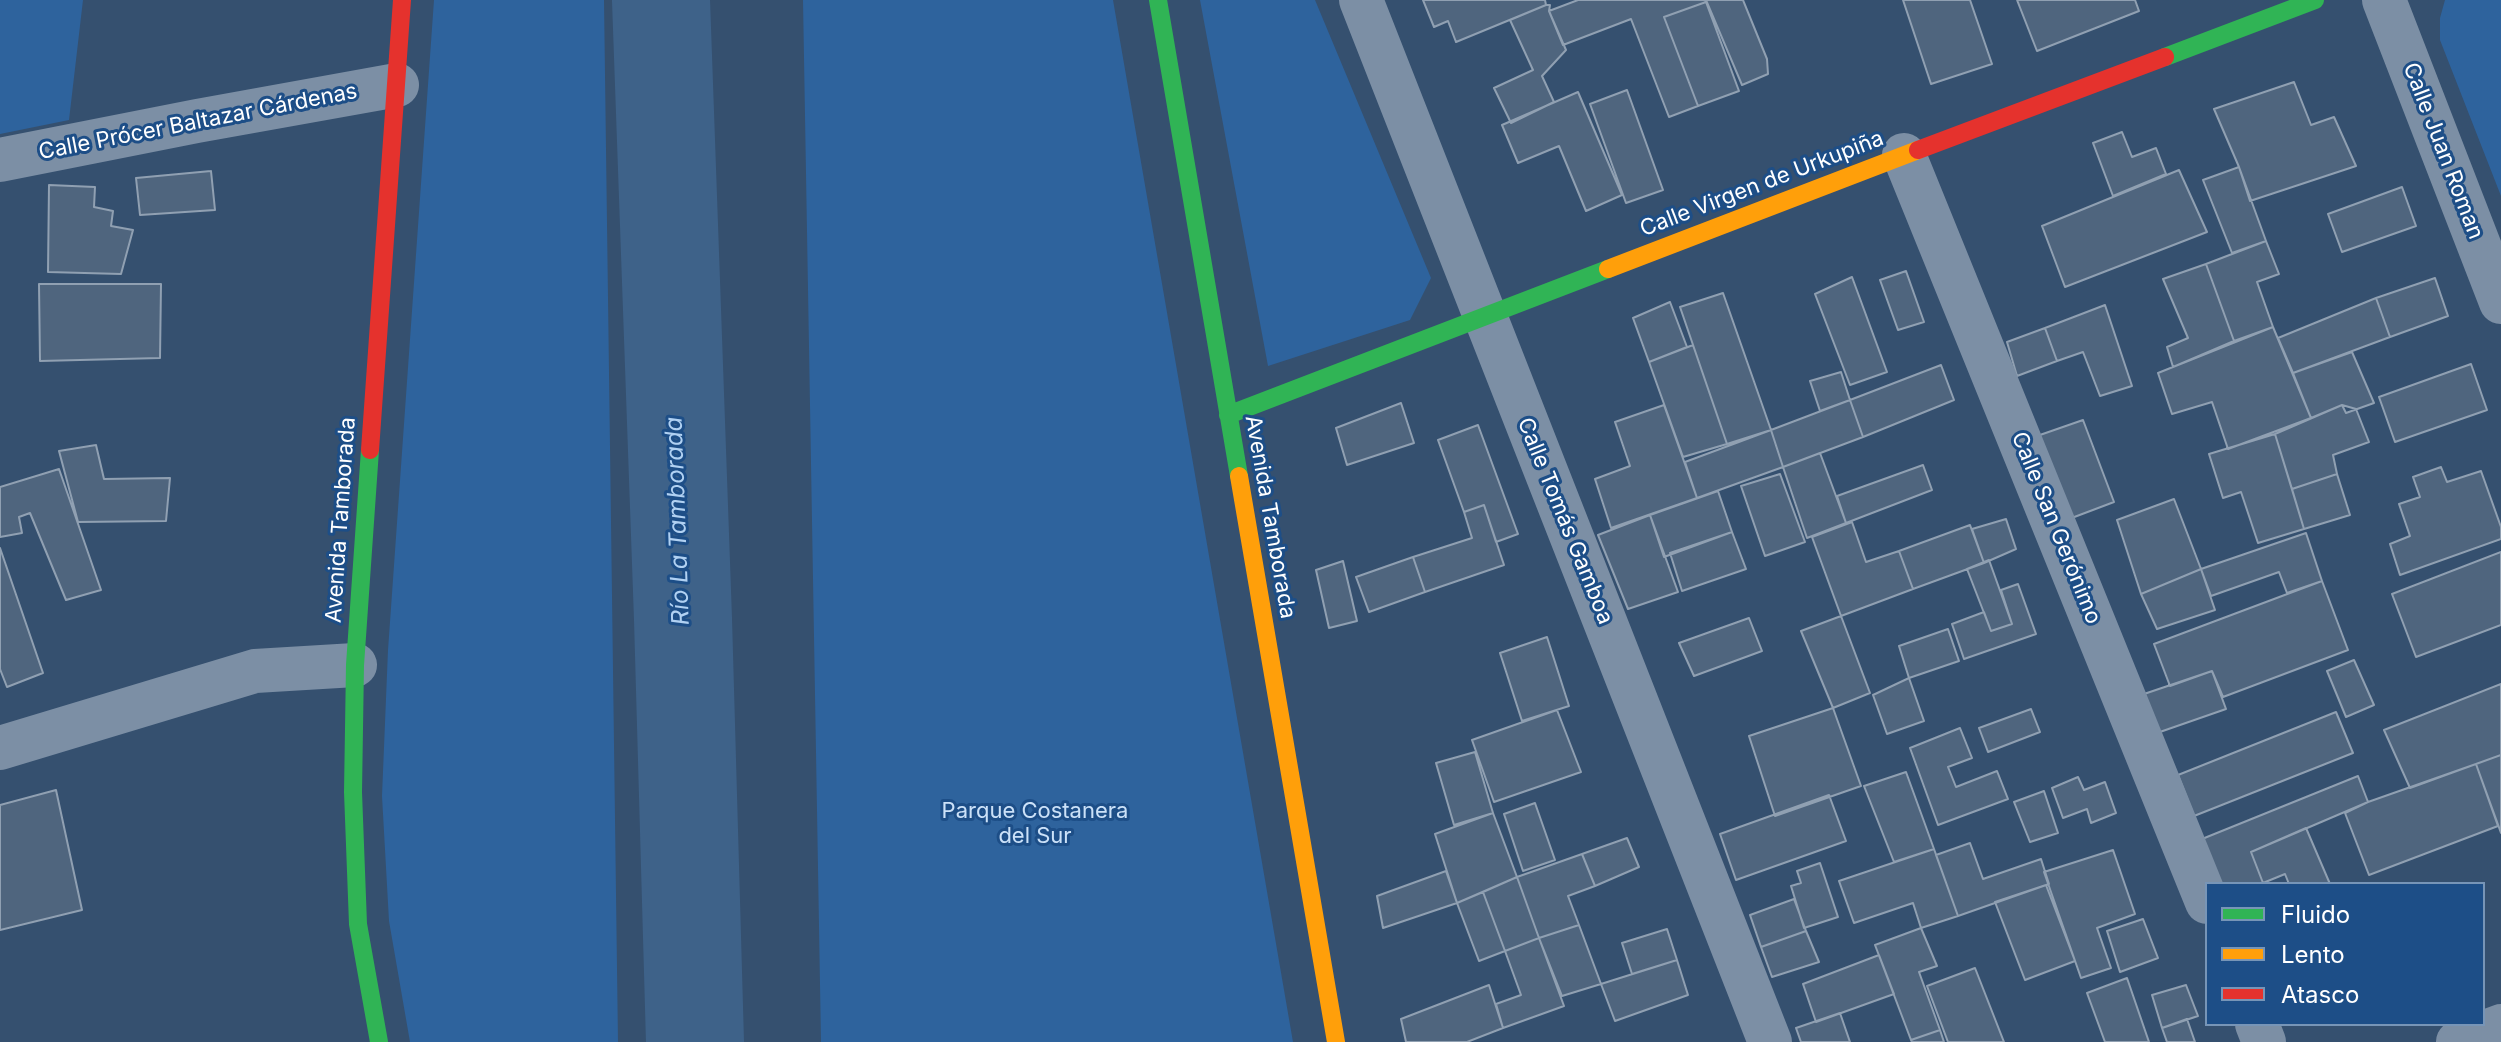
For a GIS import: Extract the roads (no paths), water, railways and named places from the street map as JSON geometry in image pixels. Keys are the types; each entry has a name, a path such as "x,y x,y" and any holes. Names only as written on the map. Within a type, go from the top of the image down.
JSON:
{"main road":[{"name":"Avenida Tamborada","path":"379,1042 358,924 353,792 355,665 402,0"},
{"name":"Avenida Tamborada","path":"1158,0 1336,1042"},
{"name":"Calle Virgen de Urkupiña","path":"1228,415 2315,0"}],"street":[{"name":"Calle Tomás Gamboa","path":"1361,0 1770,1042"},
{"name":"Calle Juan Roman","path":"2384,0 2501,302"},
{"name":"Calle Prócer Baltazar Cárdenas","path":"0,160 397,85"},
{"name":"Calle San Gerónimo","path":"1904,155 2205,897"},
{"path":"0,748 255,671 355,665"},
{"path":"2458,1042 2501,1026"}],"waterway":[{"name":"Río La Tamborada","path":"661,0 695,1042"}],"park label":[{"name":"Parque Costanera del Sur","path":"1035,824"}]}
